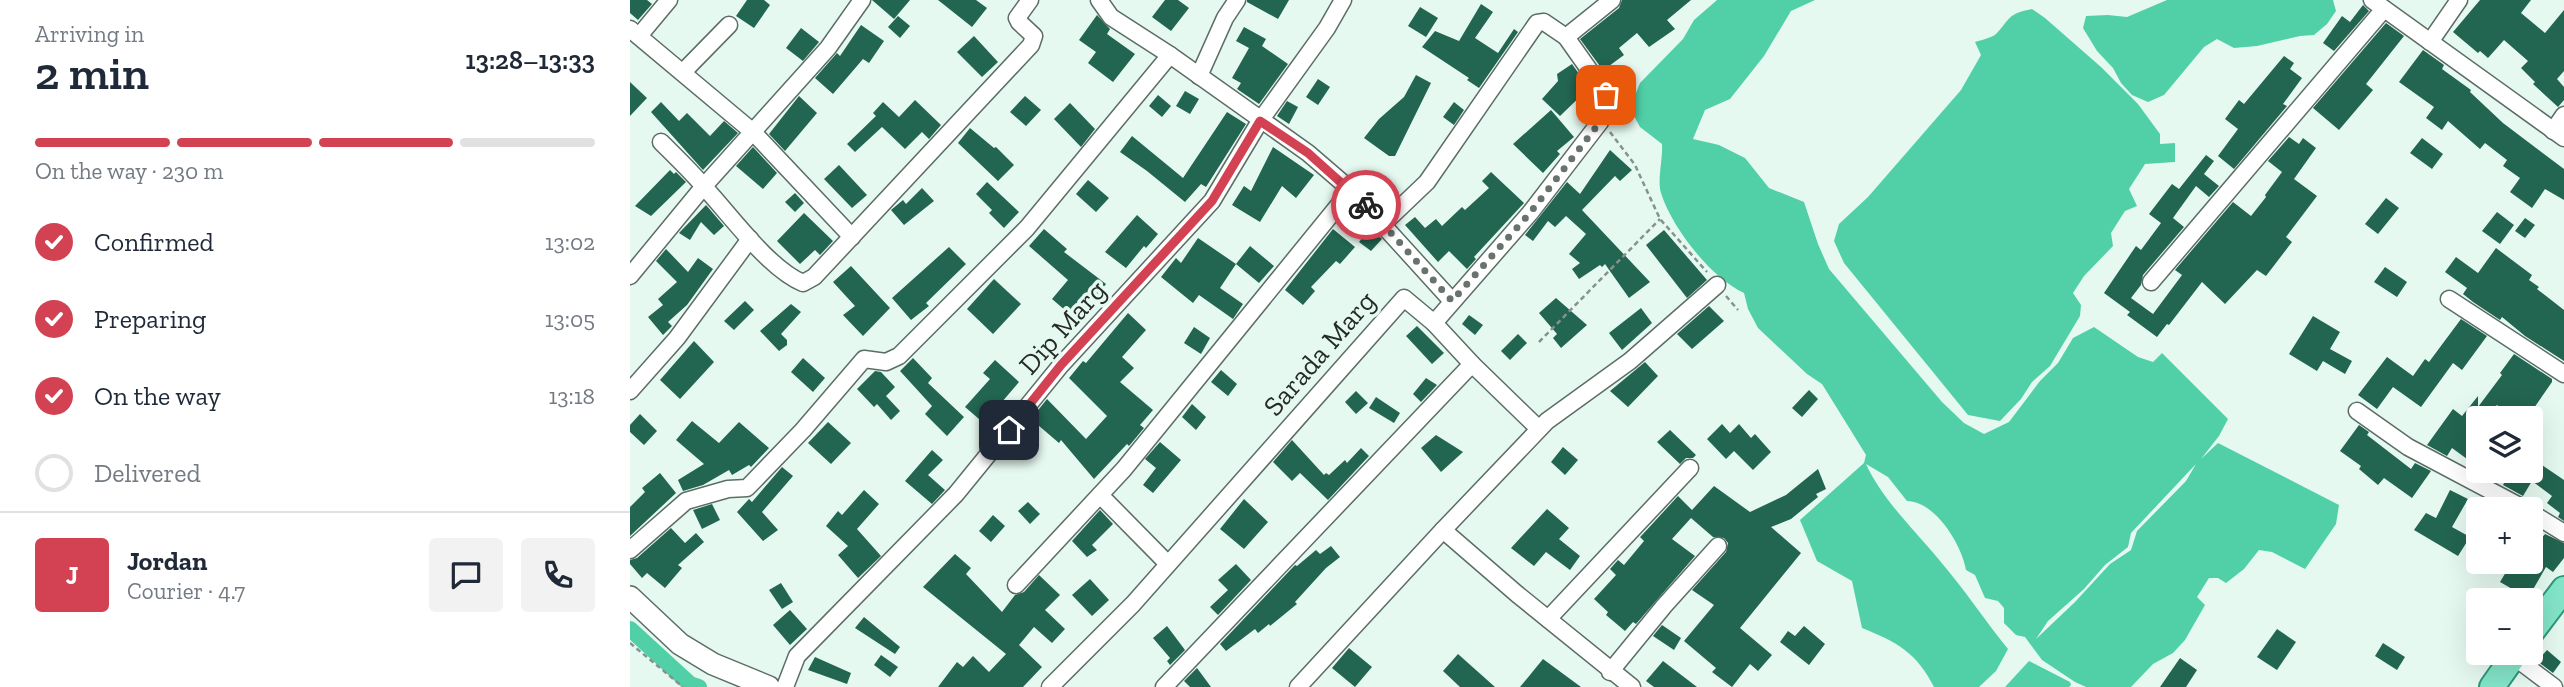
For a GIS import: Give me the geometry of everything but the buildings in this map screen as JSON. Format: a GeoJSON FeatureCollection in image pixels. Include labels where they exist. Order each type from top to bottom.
{"type":"FeatureCollection","features":[{"type":"Feature","properties":{"kind":"main road"},"geometry":{"type":"LineString","coordinates":[[2543,617],[2564,589]]}},
{"type":"Feature","properties":{"kind":"main road"},"geometry":{"type":"LineString","coordinates":[[630,597],[680,644],[713,664],[769,687]]}},
{"type":"Feature","properties":{"kind":"main road"},"geometry":{"type":"LineString","coordinates":[[2492,687],[2508,665]]}},
{"type":"Feature","properties":{"kind":"street"},"geometry":{"type":"LineString","coordinates":[[669,0],[634,32],[753,132],[852,237]]}},
{"type":"Feature","properties":{"kind":"street"},"geometry":{"type":"LineString","coordinates":[[632,268],[828,48],[862,0]]}},
{"type":"Feature","properties":{"kind":"street"},"geometry":{"type":"LineString","coordinates":[[661,142],[750,239],[792,278],[803,283],[814,277],[1031,45],[1034,36],[1017,18],[1030,0]]}},
{"type":"Feature","properties":{"kind":"street"},"geometry":{"type":"LineString","coordinates":[[1099,0],[1111,17],[1170,55],[1308,153],[1351,190],[1452,301]]}},
{"type":"Feature","properties":{"kind":"street"},"geometry":{"type":"LineString","coordinates":[[1199,76],[1225,18],[1237,0]]}},
{"type":"Feature","properties":{"kind":"street","name":"Dip Marg"},"geometry":{"type":"LineString","coordinates":[[785,687],[797,656],[956,494],[1061,365],[1212,201],[1260,121],[1343,0]]}},
{"type":"Feature","properties":{"kind":"street"},"geometry":{"type":"LineString","coordinates":[[1566,37],[1612,0]]}},
{"type":"Feature","properties":{"kind":"street"},"geometry":{"type":"LineString","coordinates":[[2430,42],[2459,0]]}},
{"type":"Feature","properties":{"kind":"street"},"geometry":{"type":"LineString","coordinates":[[2151,282],[2378,4],[2558,134],[2564,115]]}},
{"type":"Feature","properties":{"kind":"street"},"geometry":{"type":"LineString","coordinates":[[1383,224],[1427,182],[1537,23],[1544,22],[1566,37],[1606,95],[1600,122],[1530,213],[1434,323],[1539,429]]}},
{"type":"Feature","properties":{"kind":"street"},"geometry":{"type":"LineString","coordinates":[[683,72],[729,25]]}},
{"type":"Feature","properties":{"kind":"street"},"geometry":{"type":"LineString","coordinates":[[630,550],[686,501],[728,489],[747,488],[803,430],[864,359],[886,362],[899,356],[1027,228],[1170,55]]}},
{"type":"Feature","properties":{"kind":"street"},"geometry":{"type":"LineString","coordinates":[[1016,585],[1124,469],[1351,190]]}},
{"type":"Feature","properties":{"kind":"street"},"geometry":{"type":"LineString","coordinates":[[630,391],[677,338],[750,239]]}},
{"type":"Feature","properties":{"kind":"street"},"geometry":{"type":"LineString","coordinates":[[1298,687],[1547,421],[1630,361],[1717,285]]}},
{"type":"Feature","properties":{"kind":"street","name":"Sarada Marg"},"geometry":{"type":"LineString","coordinates":[[1050,687],[1133,604],[1399,302],[1404,298],[1434,323]]}},
{"type":"Feature","properties":{"kind":"street"},"geometry":{"type":"LineString","coordinates":[[2449,299],[2564,374]]}},
{"type":"Feature","properties":{"kind":"street"},"geometry":{"type":"LineString","coordinates":[[1164,687],[1472,364]]}},
{"type":"Feature","properties":{"kind":"street"},"geometry":{"type":"LineString","coordinates":[[2357,411],[2408,447],[2502,497]]}},
{"type":"Feature","properties":{"kind":"street"},"geometry":{"type":"LineString","coordinates":[[1548,620],[1690,468]]}},
{"type":"Feature","properties":{"kind":"street"},"geometry":{"type":"LineString","coordinates":[[1100,495],[1168,564]]}},
{"type":"Feature","properties":{"kind":"street"},"geometry":{"type":"LineString","coordinates":[[2543,520],[2564,533]]}},
{"type":"Feature","properties":{"kind":"street"},"geometry":{"type":"LineString","coordinates":[[1443,530],[1610,672],[1632,687]]}},
{"type":"Feature","properties":{"kind":"street"},"geometry":{"type":"LineString","coordinates":[[1610,672],[1718,546]]}},
{"type":"Feature","properties":{"kind":"street"},"geometry":{"type":"LineString","coordinates":[[2527,665],[2554,687]]}},
{"type":"Feature","properties":{"kind":"path"},"geometry":{"type":"LineString","coordinates":[[1600,122],[1618,140],[1635,165],[1660,219],[1738,310]]}},
{"type":"Feature","properties":{"kind":"path"},"geometry":{"type":"LineString","coordinates":[[1539,342],[1660,219]]}},
{"type":"Feature","properties":{"kind":"path"},"geometry":{"type":"LineString","coordinates":[[630,643],[683,687]]}},
{"type":"Feature","properties":{"kind":"shaded area"},"geometry":{"type":"Polygon","coordinates":[[[1717,0],[1815,0],[1791,11],[1764,56],[1730,99],[1705,110],[1693,139],[1719,145],[1745,158],[1769,188],[1804,202],[1829,269],[1942,402],[1964,423],[1984,434],[2009,422],[2040,381],[2058,363],[2073,338],[2094,327],[2138,357],[2153,362],[2162,353],[2228,419],[2201,459],[2218,443],[2339,505],[2336,524],[2305,569],[2272,552],[2259,550],[2244,569],[2226,583],[2218,578],[2209,578],[2197,597],[2205,605],[2185,640],[2173,653],[2153,664],[2131,687],[2086,687],[2042,660],[2025,637],[2016,635],[2004,623],[2004,608],[1998,601],[1985,598],[1975,575],[1966,570],[1953,537],[1937,516],[1917,503],[1907,501],[1888,477],[1866,464],[1882,492],[1953,577],[2008,649],[1996,671],[1979,687],[1934,687],[1920,665],[1905,650],[1862,628],[1852,581],[1817,561],[1800,520],[1864,463],[1866,455],[1822,384],[1807,374],[1758,328],[1748,309],[1744,293],[1731,286],[1706,264],[1683,236],[1661,193],[1662,144],[1640,127],[1634,116],[1634,98],[1640,83],[1683,39],[1694,20],[1717,0]],[[2196,464],[2131,533],[2128,547],[2105,565],[2084,589],[2048,621],[2036,639],[2110,564],[2131,550],[2137,531],[2186,481],[2196,464]]]}},
{"type":"Feature","properties":{"kind":"shaded area"},"geometry":{"type":"Polygon","coordinates":[[[2167,0],[2333,0],[2336,11],[2327,24],[2314,35],[2234,48],[2217,39],[2204,47],[2164,95],[2148,102],[2132,95],[2121,83],[2083,28],[2086,16],[2127,17],[2167,0]]]}},
{"type":"Feature","properties":{"kind":"shaded area"},"geometry":{"type":"Polygon","coordinates":[[[2032,9],[2101,67],[2138,104],[2160,134],[2160,144],[2175,143],[2175,162],[2145,164],[2129,189],[2137,206],[2125,211],[2111,233],[2113,246],[2084,276],[2073,293],[2081,305],[2080,316],[2050,366],[2032,382],[2021,399],[2000,421],[1968,415],[1844,263],[1834,241],[1839,224],[1868,197],[1961,90],[1981,55],[1975,42],[1996,34],[2014,15],[2032,9]]]}},
{"type":"Feature","properties":{"kind":"shaded area"},"geometry":{"type":"Polygon","coordinates":[[[2029,661],[2070,682],[2071,685],[2005,687],[2029,661]]]}},
{"type":"Feature","properties":{"kind":"waterway"},"geometry":{"type":"LineString","coordinates":[[630,629],[690,684],[699,687]]}},
{"type":"Feature","properties":{"kind":"way so far"},"geometry":{"type":"LineString","coordinates":[[1366,205],[1452,301],[1530,213],[1600,122],[1606,95]]}},
{"type":"Feature","properties":{"kind":"route"},"geometry":{"type":"LineString","coordinates":[[1009,430],[1061,365],[1212,201],[1260,121],[1308,153],[1366,205]]}}]}
